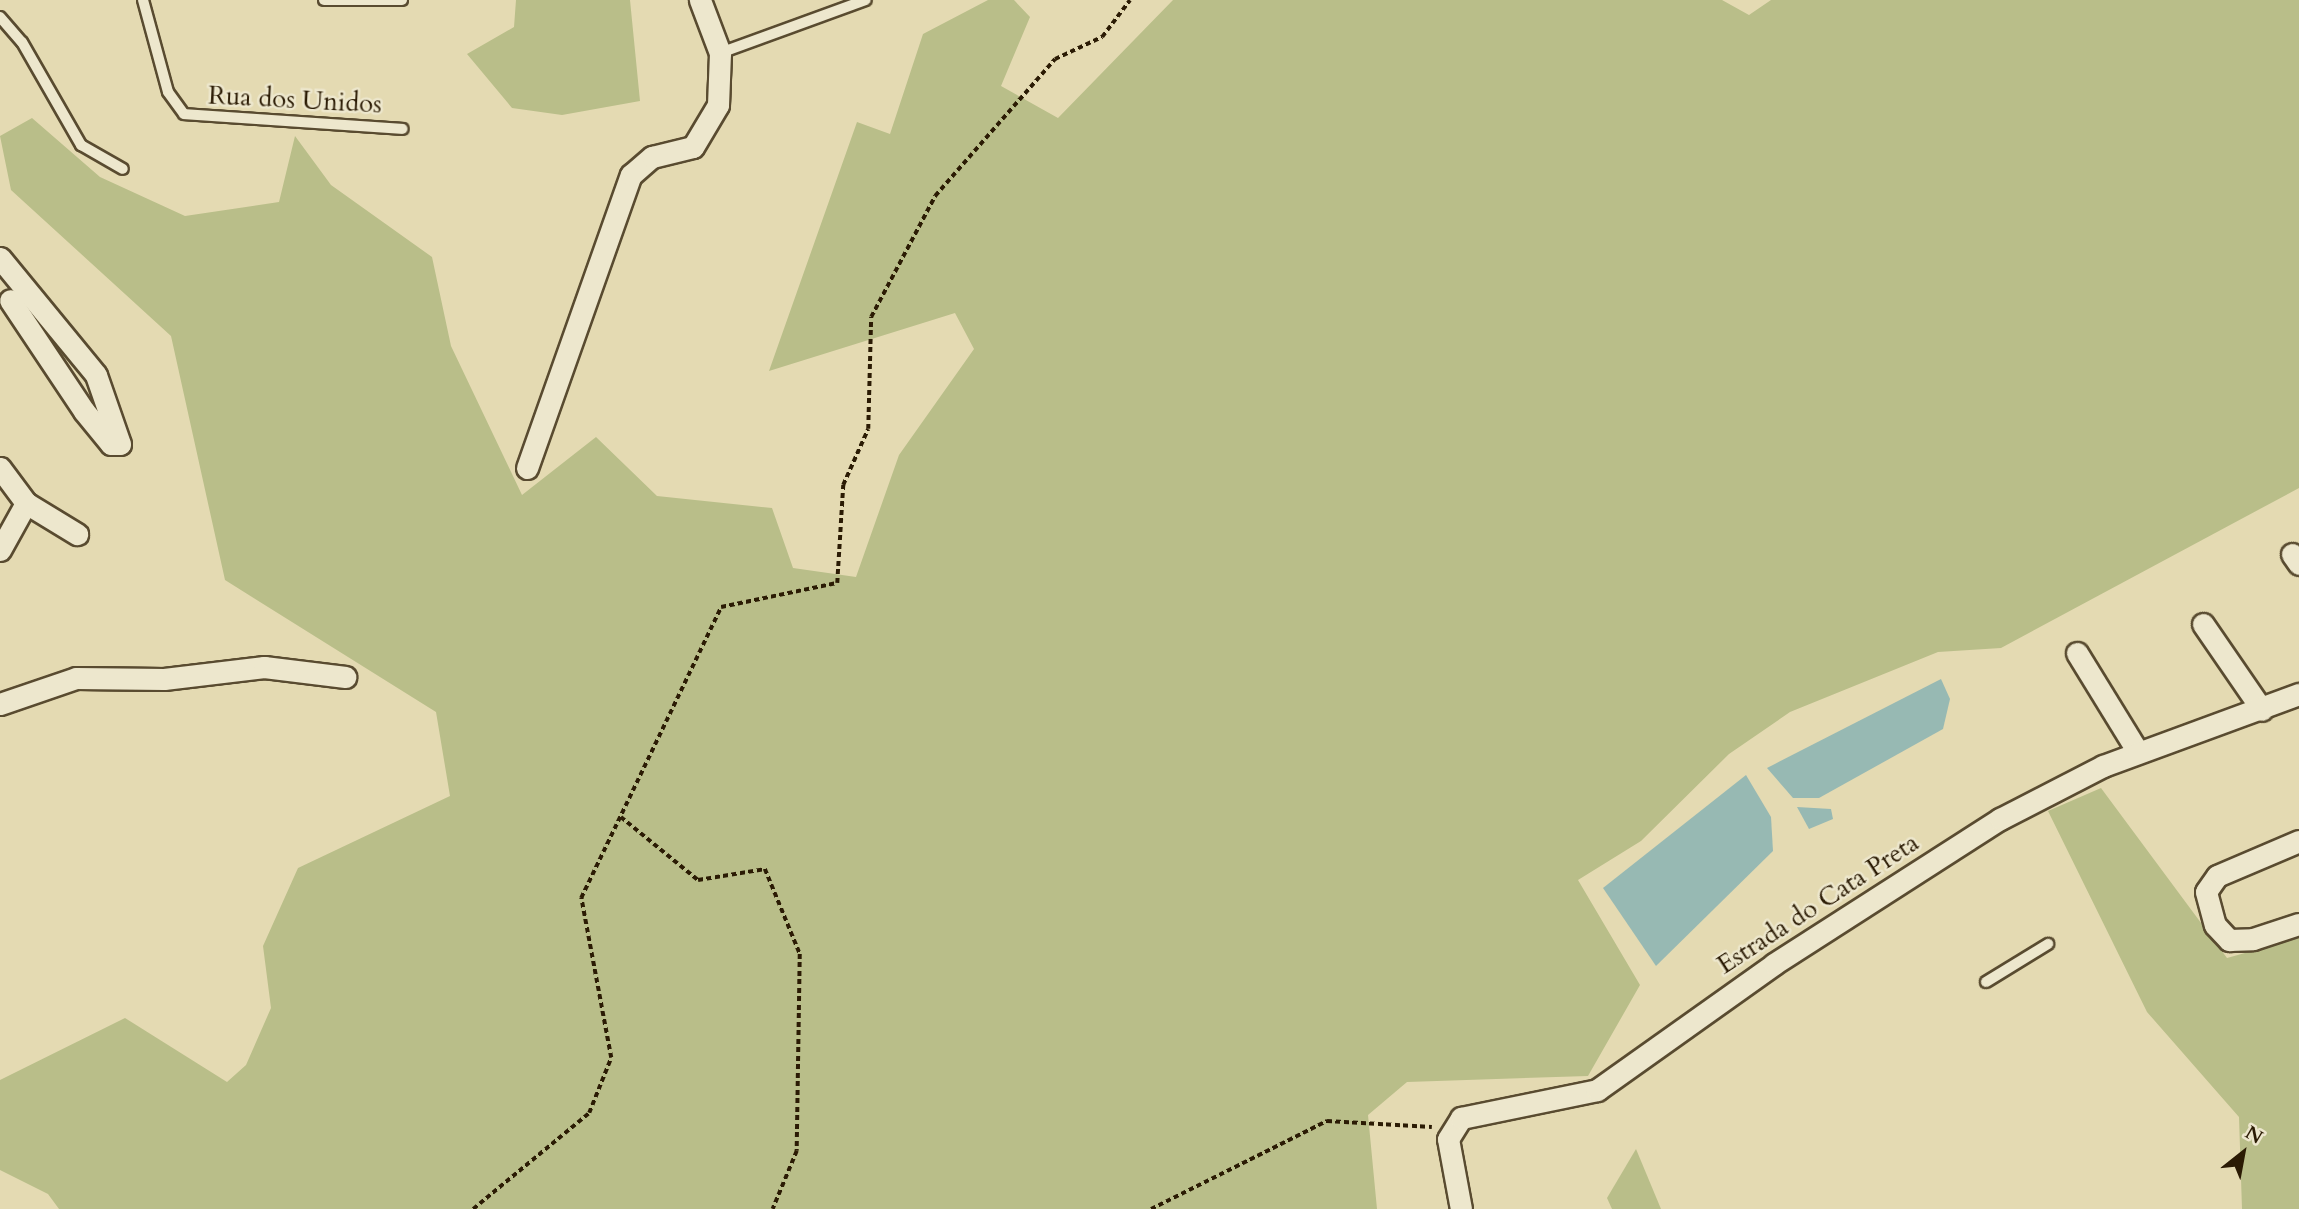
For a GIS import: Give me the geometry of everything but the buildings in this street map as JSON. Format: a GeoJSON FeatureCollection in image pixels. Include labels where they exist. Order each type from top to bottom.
{"type":"FeatureCollection","features":[{"type":"Feature","properties":{"kind":"street"},"geometry":{"type":"LineString","coordinates":[[527,468],[631,175],[652,157],[693,147],[718,104],[720,53],[700,0]]}},
{"type":"Feature","properties":{"kind":"street"},"geometry":{"type":"LineString","coordinates":[[0,258],[32,295],[96,375],[120,444],[111,444],[84,411],[5,301],[32,295]]}},
{"type":"Feature","properties":{"kind":"street"},"geometry":{"type":"LineString","coordinates":[[0,468],[26,503],[77,534]]}},
{"type":"Feature","properties":{"kind":"street"},"geometry":{"type":"LineString","coordinates":[[0,550],[26,503]]}},
{"type":"Feature","properties":{"kind":"street"},"geometry":{"type":"LineString","coordinates":[[2203,624],[2262,710]]}},
{"type":"Feature","properties":{"kind":"street"},"geometry":{"type":"LineString","coordinates":[[2077,653],[2138,752]]}},
{"type":"Feature","properties":{"kind":"street"},"geometry":{"type":"LineString","coordinates":[[0,704],[76,678],[164,679],[274,667],[345,677]]}},
{"type":"Feature","properties":{"kind":"street","name":"Estrada do Cata Preta"},"geometry":{"type":"LineString","coordinates":[[1451,1128],[1476,1113],[1597,1090],[1774,964],[2000,819],[2070,780],[2138,752],[2262,710],[2299,694]]}},
{"type":"Feature","properties":{"kind":"street"},"geometry":{"type":"LineString","coordinates":[[2299,841],[2217,876],[2206,900],[2215,925],[2230,940],[2253,939],[2299,924]]}},
{"type":"Feature","properties":{"kind":"street"},"geometry":{"type":"LineString","coordinates":[[1451,1128],[1461,1209]]}},
{"type":"Feature","properties":{"kind":"lane","name":"Rua dos Unidos"},"geometry":{"type":"LineString","coordinates":[[143,0],[167,92],[184,114],[402,129]]}},
{"type":"Feature","properties":{"kind":"lane"},"geometry":{"type":"LineString","coordinates":[[324,0],[402,0]]}},
{"type":"Feature","properties":{"kind":"lane"},"geometry":{"type":"LineString","coordinates":[[720,53],[866,0]]}},
{"type":"Feature","properties":{"kind":"lane"},"geometry":{"type":"LineString","coordinates":[[0,18],[22,42],[81,145],[123,169]]}},
{"type":"Feature","properties":{"kind":"lane"},"geometry":{"type":"LineString","coordinates":[[1986,982],[2048,944]]}},
{"type":"Feature","properties":{"kind":"path"},"geometry":{"type":"LineString","coordinates":[[473,1209],[589,1112],[611,1058],[581,898],[721,607],[837,583],[843,485],[868,429],[871,317],[935,196],[1055,58],[1102,37],[1130,0]]}},
{"type":"Feature","properties":{"kind":"path"},"geometry":{"type":"LineString","coordinates":[[620,816],[698,880],[765,869],[800,954],[797,1151],[773,1209]]}},
{"type":"Feature","properties":{"kind":"path"},"geometry":{"type":"LineString","coordinates":[[1151,1209],[1327,1122],[1451,1128]]}},
{"type":"Feature","properties":{"kind":"green space"},"geometry":{"type":"Polygon","coordinates":[[[516,0],[630,0],[640,101],[562,115],[512,108],[467,54],[514,27],[516,0]]]}},
{"type":"Feature","properties":{"kind":"green space"},"geometry":{"type":"Polygon","coordinates":[[[988,0],[1014,0],[1030,17],[1001,86],[1058,118],[1173,0],[1722,0],[1749,15],[1771,0],[2299,0],[2299,488],[2001,648],[1938,652],[1790,712],[1729,754],[1641,841],[1578,880],[1640,985],[1588,1076],[1407,1082],[1368,1115],[1377,1209],[59,1209],[48,1194],[0,1170],[0,1080],[125,1018],[227,1082],[246,1065],[271,1008],[263,946],[298,868],[450,796],[436,712],[225,580],[171,336],[11,190],[0,136],[32,118],[100,177],[185,216],[279,202],[295,136],[331,185],[432,257],[451,346],[522,495],[596,437],[657,496],[772,508],[793,568],[856,577],[899,455],[974,349],[955,313],[769,371],[857,122],[890,134],[923,34],[988,0]]]}},
{"type":"Feature","properties":{"kind":"green space"},"geometry":{"type":"Polygon","coordinates":[[[2101,788],[2227,958],[2299,938],[2299,1209],[2242,1209],[2239,1117],[2147,1012],[2048,811],[2101,788]]]}},
{"type":"Feature","properties":{"kind":"green space"},"geometry":{"type":"Polygon","coordinates":[[[1636,1149],[1661,1209],[1612,1209],[1607,1198],[1636,1149]]]}},
{"type":"Feature","properties":{"kind":"water"},"geometry":{"type":"Polygon","coordinates":[[[1941,679],[1950,699],[1943,729],[1819,798],[1793,798],[1767,768],[1941,679]]]}},
{"type":"Feature","properties":{"kind":"water"},"geometry":{"type":"Polygon","coordinates":[[[1746,775],[1771,817],[1773,851],[1656,966],[1603,888],[1746,775]]]}},
{"type":"Feature","properties":{"kind":"water"},"geometry":{"type":"Polygon","coordinates":[[[1797,807],[1831,809],[1833,819],[1809,829],[1797,807]]]}}]}
